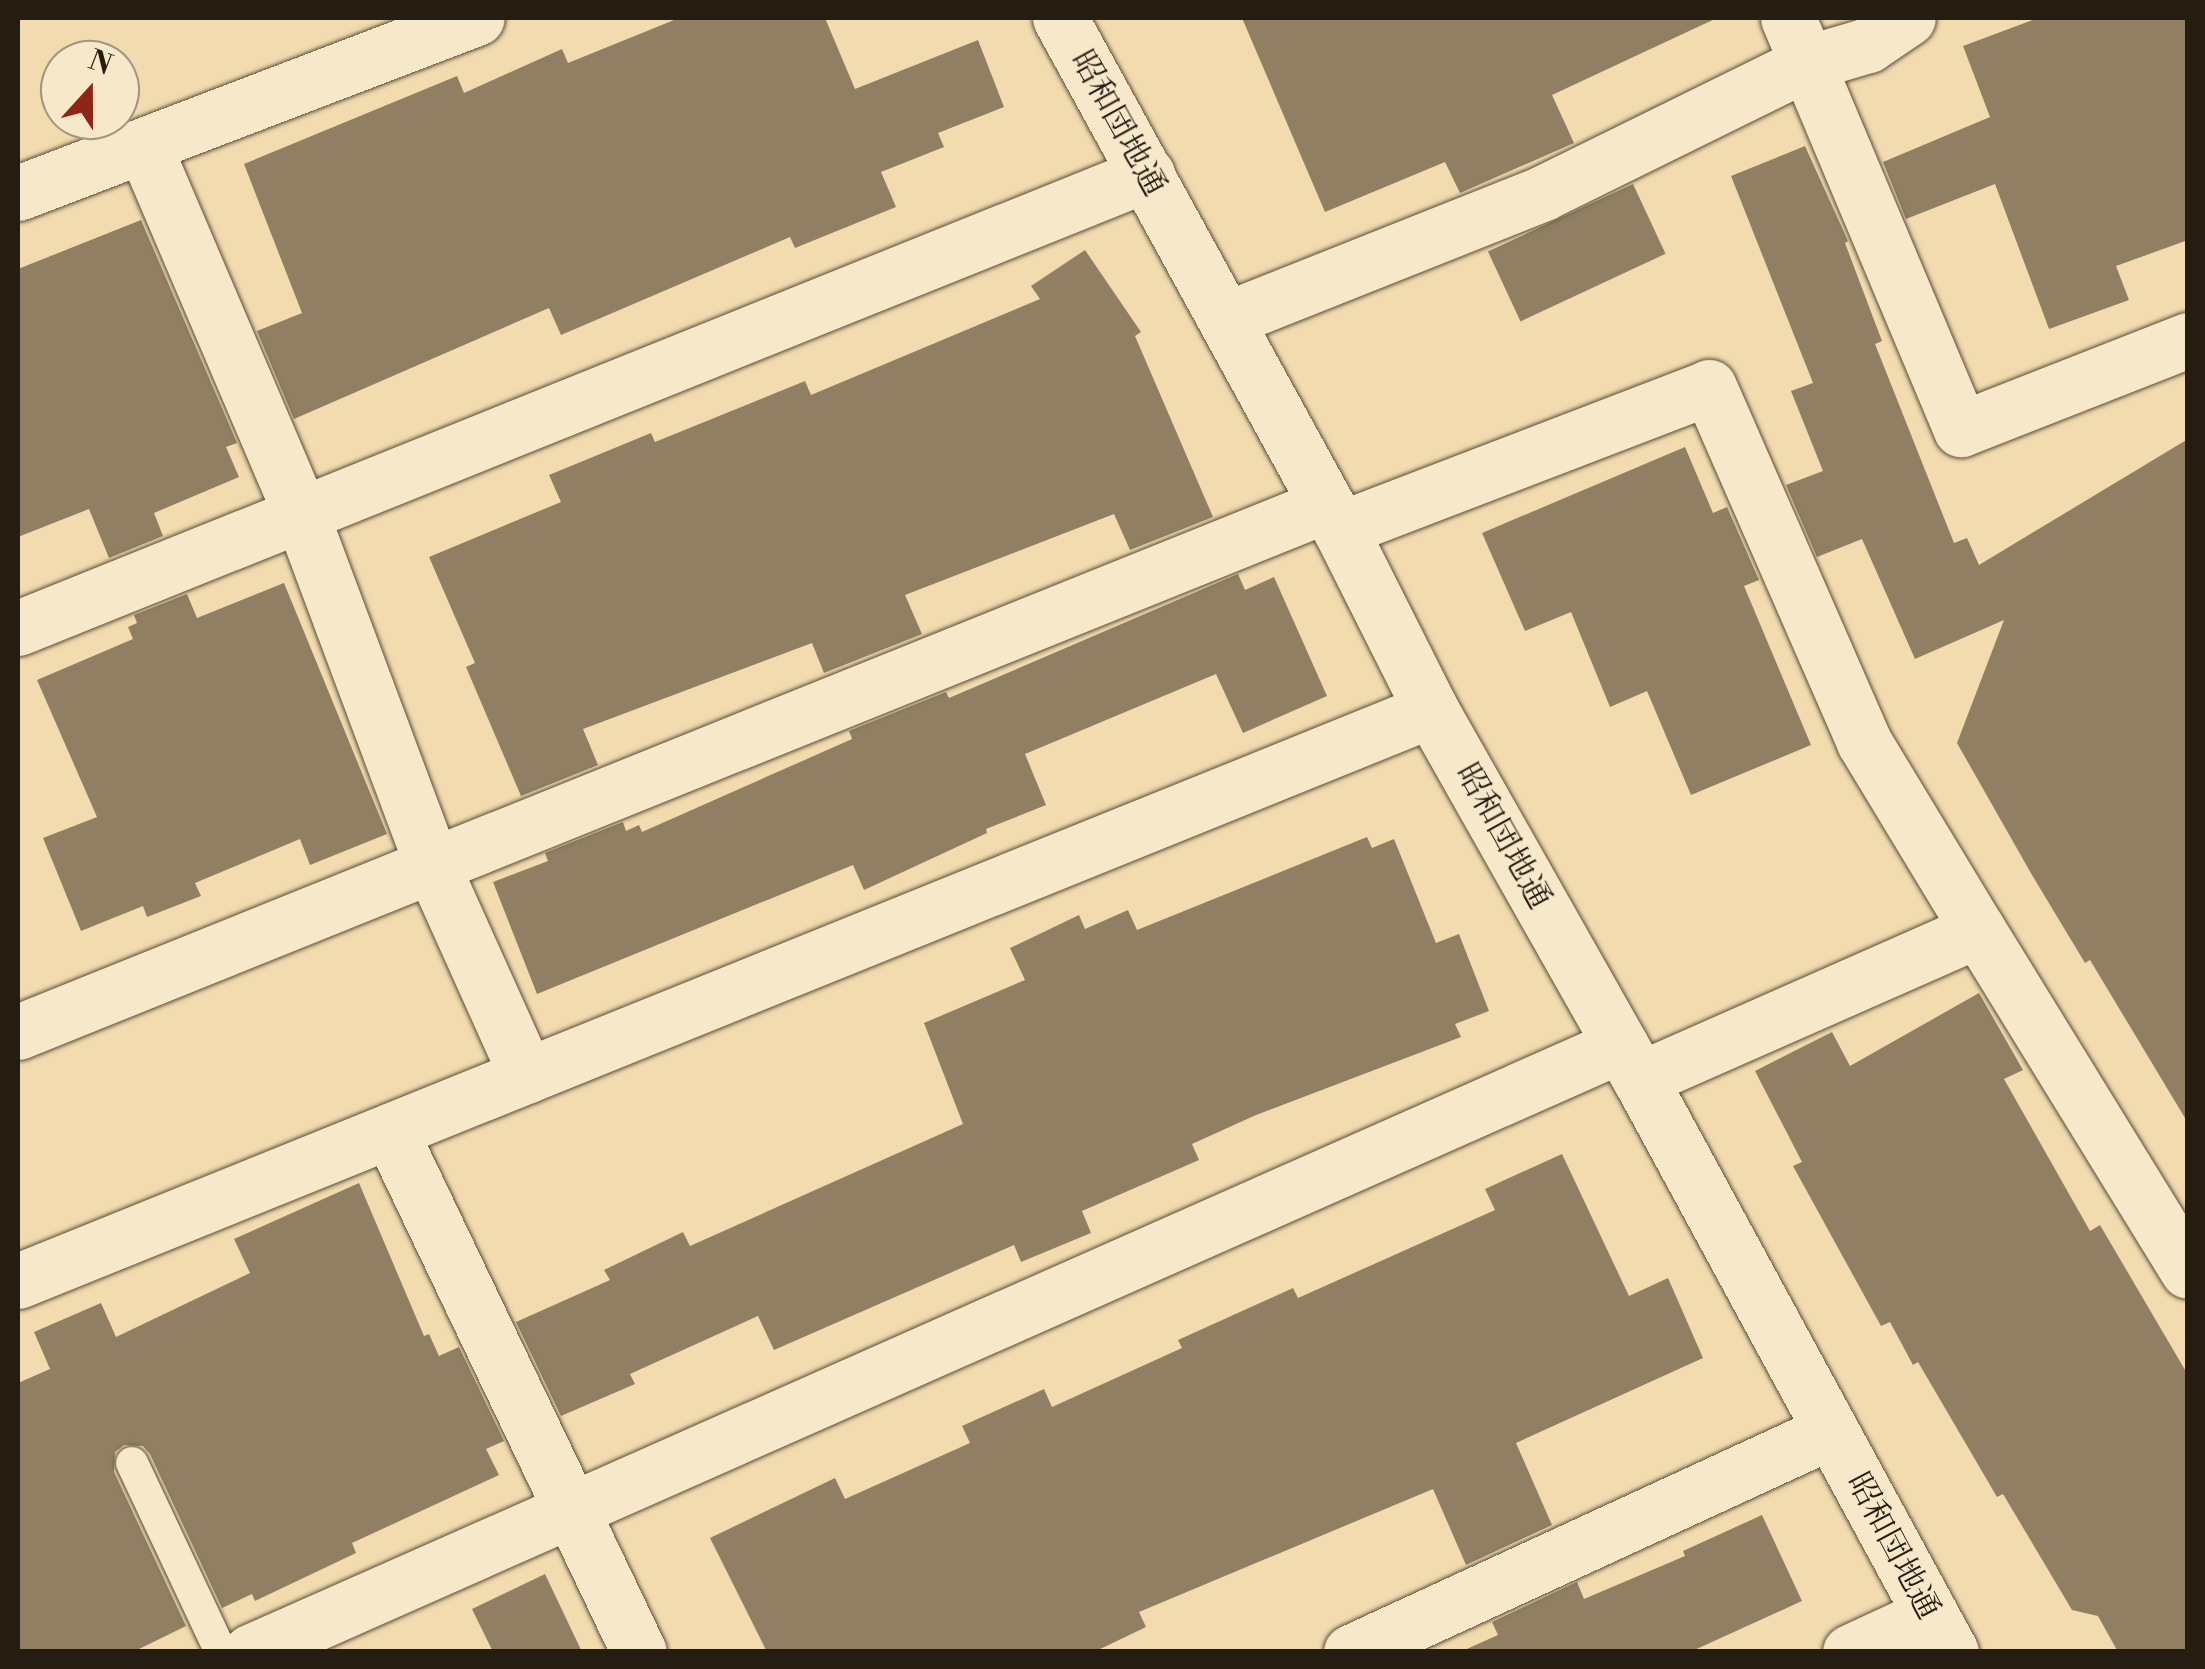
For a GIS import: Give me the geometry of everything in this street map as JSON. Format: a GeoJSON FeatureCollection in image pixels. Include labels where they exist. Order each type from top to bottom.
{"type":"FeatureCollection","features":[{"type":"Feature","properties":{"kind":"street"},"geometry":{"type":"LineString","coordinates":[[18,192],[477,18]]}},
{"type":"Feature","properties":{"kind":"street","name":"昭和団地通"},"geometry":{"type":"LineString","coordinates":[[1060,18],[1227,319],[1432,710],[1630,1062],[1940,1633]]}},
{"type":"Feature","properties":{"kind":"street"},"geometry":{"type":"LineString","coordinates":[[1227,319],[1543,193],[1798,40],[1868,45],[1908,18]]}},
{"type":"Feature","properties":{"kind":"street"},"geometry":{"type":"LineString","coordinates":[[1798,40],[1961,429],[2188,340]]}},
{"type":"Feature","properties":{"kind":"street"},"geometry":{"type":"LineString","coordinates":[[144,146],[301,514],[432,865],[527,1076]]}},
{"type":"Feature","properties":{"kind":"street"},"geometry":{"type":"LineString","coordinates":[[18,628],[1147,174]]}},
{"type":"Feature","properties":{"kind":"street"},"geometry":{"type":"LineString","coordinates":[[18,1032],[432,865],[1333,517],[1709,388],[1864,742],[2188,1271]]}},
{"type":"Feature","properties":{"kind":"street"},"geometry":{"type":"LineString","coordinates":[[18,1281],[1432,710]]}},
{"type":"Feature","properties":{"kind":"street"},"geometry":{"type":"LineString","coordinates":[[250,1652],[572,1507],[1630,1062],[1978,930]]}},
{"type":"Feature","properties":{"kind":"street"},"geometry":{"type":"LineString","coordinates":[[390,1130],[638,1652]]}},
{"type":"Feature","properties":{"kind":"street"},"geometry":{"type":"LineString","coordinates":[[1351,1652],[1830,1431]]}},
{"type":"Feature","properties":{"kind":"street"},"geometry":{"type":"LineString","coordinates":[[1850,1652],[1940,1633]]}},
{"type":"Feature","properties":{"kind":"lane"},"geometry":{"type":"LineString","coordinates":[[132,1463],[221,1652]]}},
{"type":"Feature","properties":{"kind":"building"},"geometry":{"type":"Polygon","coordinates":[[[679,18],[825,18],[855,89],[978,40],[1004,107],[938,133],[944,147],[881,172],[896,207],[795,248],[790,237],[561,335],[549,308],[294,419],[257,331],[302,313],[244,164],[457,76],[464,93],[562,49],[568,63],[679,18]]]}},
{"type":"Feature","properties":{"kind":"building"},"geometry":{"type":"Polygon","coordinates":[[[1242,18],[1717,18],[1552,95],[1574,143],[1460,193],[1445,162],[1325,212],[1242,18]]]}},
{"type":"Feature","properties":{"kind":"building"},"geometry":{"type":"Polygon","coordinates":[[[2038,18],[2188,18],[2188,240],[2116,266],[2129,300],[2049,329],[1995,184],[1906,219],[1883,162],[1990,117],[1963,46],[2038,18]]]}},
{"type":"Feature","properties":{"kind":"building"},"geometry":{"type":"Polygon","coordinates":[[[1805,146],[1848,241],[1845,243],[1882,341],[1875,344],[1954,543],[1967,538],[1979,565],[2188,439],[2188,1123],[2090,960],[2085,963],[1957,743],[2004,620],[1915,659],[1862,539],[1817,557],[1786,485],[1823,471],[1791,391],[1813,383],[1731,176],[1805,146]]]}},
{"type":"Feature","properties":{"kind":"building"},"geometry":{"type":"Polygon","coordinates":[[[1633,184],[1666,254],[1521,321],[1488,252],[1633,184]]]}},
{"type":"Feature","properties":{"kind":"building"},"geometry":{"type":"Polygon","coordinates":[[[141,220],[237,443],[226,447],[239,477],[154,513],[163,536],[109,558],[89,509],[18,537],[18,269],[141,220]]]}},
{"type":"Feature","properties":{"kind":"building"},"geometry":{"type":"Polygon","coordinates":[[[1085,250],[1141,332],[1135,336],[1213,517],[1130,550],[1114,514],[905,595],[922,634],[824,673],[812,643],[583,729],[598,765],[521,796],[466,667],[475,663],[429,557],[561,502],[549,475],[651,433],[655,442],[805,381],[811,395],[1040,299],[1031,286],[1085,250]]]}},
{"type":"Feature","properties":{"kind":"building"},"geometry":{"type":"Polygon","coordinates":[[[1685,447],[1713,513],[1727,507],[1759,580],[1744,586],[1811,745],[1691,795],[1647,691],[1610,707],[1571,612],[1525,631],[1482,533],[1685,447]]]}},
{"type":"Feature","properties":{"kind":"building"},"geometry":{"type":"Polygon","coordinates":[[[1238,574],[1245,590],[1274,577],[1327,696],[1243,733],[1216,674],[1025,754],[1046,805],[986,829],[987,833],[864,890],[853,865],[537,994],[493,882],[548,861],[545,853],[623,822],[626,831],[639,825],[642,832],[852,739],[849,731],[946,692],[949,698],[1238,574]]]}},
{"type":"Feature","properties":{"kind":"building"},"geometry":{"type":"Polygon","coordinates":[[[284,583],[387,834],[310,865],[300,839],[195,883],[201,896],[147,917],[143,906],[81,931],[43,838],[97,817],[37,680],[133,639],[128,627],[137,623],[134,615],[187,594],[197,618],[284,583]]]}},
{"type":"Feature","properties":{"kind":"building"},"geometry":{"type":"Polygon","coordinates":[[[1367,837],[1372,848],[1394,839],[1436,943],[1459,934],[1489,1011],[1455,1024],[1461,1037],[1256,1115],[1192,1144],[1199,1160],[1082,1211],[1091,1233],[1021,1262],[1014,1245],[774,1350],[758,1316],[630,1374],[635,1384],[561,1416],[516,1322],[610,1280],[604,1270],[683,1232],[690,1246],[963,1124],[924,1023],[1025,980],[1010,948],[1079,915],[1085,929],[1128,910],[1137,930],[1367,837]]]}},
{"type":"Feature","properties":{"kind":"building"},"geometry":{"type":"Polygon","coordinates":[[[1979,993],[2023,1070],[2004,1079],[2090,1231],[2100,1225],[2188,1375],[2188,1652],[2118,1652],[2098,1616],[2072,1610],[2003,1494],[1997,1497],[1918,1362],[1913,1365],[1890,1322],[1881,1326],[1793,1166],[1802,1162],[1755,1071],[1832,1032],[1850,1066],[1979,993]]]}},
{"type":"Feature","properties":{"kind":"building"},"geometry":{"type":"Polygon","coordinates":[[[1562,1154],[1629,1296],[1668,1278],[1703,1358],[1516,1443],[1552,1525],[1466,1565],[1433,1489],[1139,1612],[1146,1627],[1094,1652],[767,1652],[710,1538],[835,1478],[845,1499],[970,1443],[962,1426],[1044,1389],[1052,1407],[1182,1348],[1178,1340],[1293,1288],[1298,1298],[1495,1210],[1485,1189],[1562,1154]]]}},
{"type":"Feature","properties":{"kind":"building"},"geometry":{"type":"Polygon","coordinates":[[[359,1183],[424,1336],[429,1334],[439,1356],[459,1347],[504,1441],[486,1449],[499,1475],[352,1543],[356,1553],[255,1601],[252,1594],[222,1608],[150,1454],[143,1446],[124,1445],[115,1452],[114,1472],[186,1626],[133,1652],[18,1652],[18,1383],[50,1369],[34,1332],[101,1303],[116,1337],[250,1273],[234,1239],[359,1183]]]}},
{"type":"Feature","properties":{"kind":"building"},"geometry":{"type":"Polygon","coordinates":[[[1762,1515],[1802,1601],[1690,1652],[1460,1652],[1498,1635],[1492,1622],[1577,1582],[1584,1599],[1685,1556],[1683,1551],[1762,1515]]]}},
{"type":"Feature","properties":{"kind":"building"},"geometry":{"type":"Polygon","coordinates":[[[545,1574],[582,1652],[493,1652],[472,1609],[545,1574]]]}}]}
